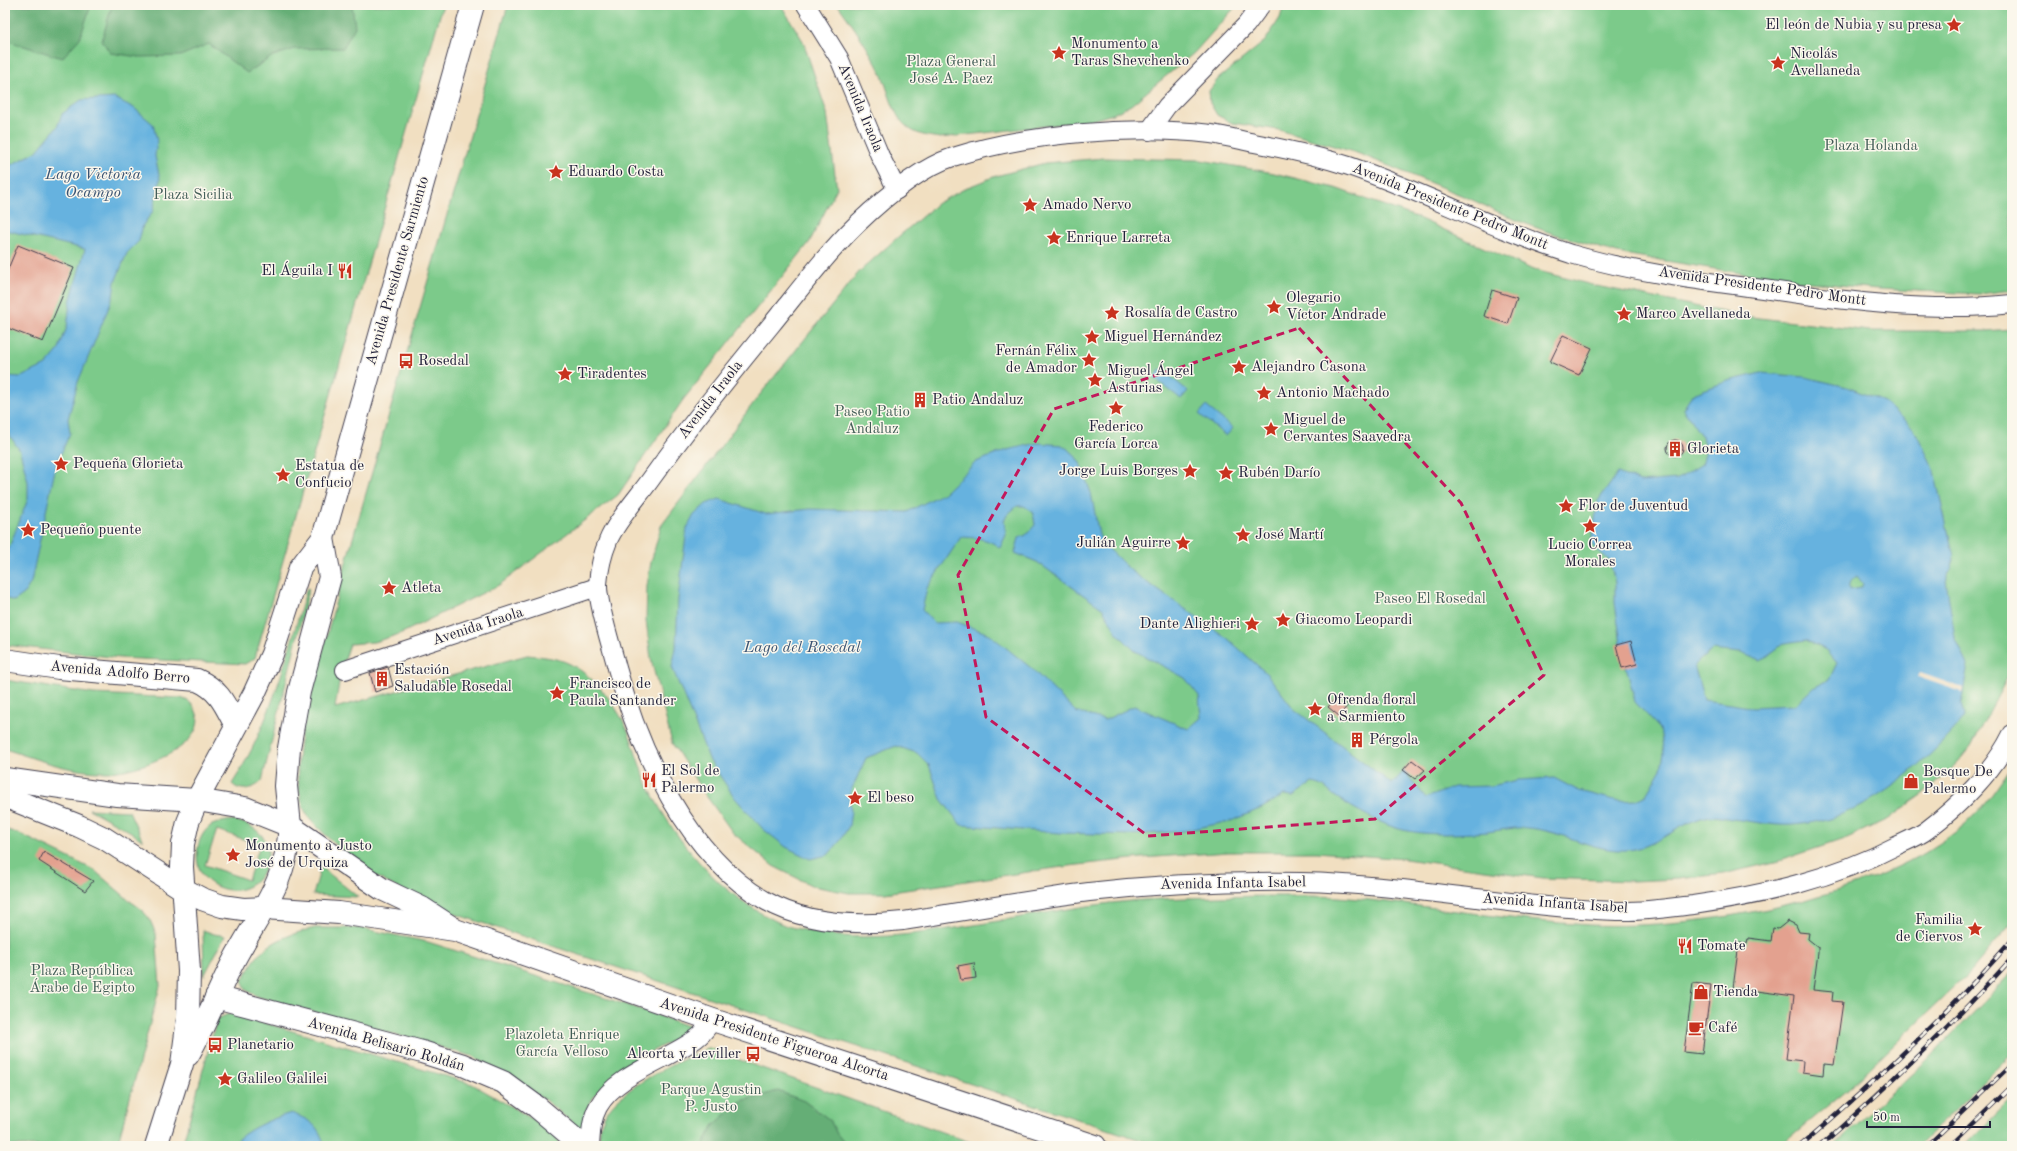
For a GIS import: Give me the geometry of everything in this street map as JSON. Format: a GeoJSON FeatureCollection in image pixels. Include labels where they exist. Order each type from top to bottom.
{"type":"FeatureCollection","features":[{"type":"Feature","properties":{"kind":"main road","name":"Avenida Presidente Sarmiento"},"geometry":{"type":"LineString","coordinates":[[156,1146],[182,1064],[190,996],[182,867],[183,844],[188,822],[197,800],[254,694],[272,654],[300,568],[323,538],[473,5]]}},
{"type":"Feature","properties":{"kind":"main road","name":"Avenida Presidente Sarmiento"},"geometry":{"type":"LineString","coordinates":[[182,1064],[196,1041],[239,951],[276,890],[284,869],[289,847],[290,826],[286,786],[289,748],[299,692],[330,577],[323,538]]}},
{"type":"Feature","properties":{"kind":"main road","name":"Avenida Adolfo Berro"},"geometry":{"type":"LineString","coordinates":[[5,660],[59,668],[197,680],[210,686],[217,692],[236,726]]}},
{"type":"Feature","properties":{"kind":"main road","name":"Avenida Presidente Figueroa Alcorta"},"geometry":{"type":"LineString","coordinates":[[5,779],[117,795],[197,800],[245,808],[290,826],[382,888],[422,908],[455,930]]}},
{"type":"Feature","properties":{"kind":"main road","name":"Avenida Presidente Figueroa Alcorta"},"geometry":{"type":"LineString","coordinates":[[5,794],[14,800],[79,826],[104,838],[183,890],[222,906],[243,909],[264,908],[339,913],[455,930],[713,1020],[1095,1146]]}},
{"type":"Feature","properties":{"kind":"main road","name":"Avenida Belisario Roldán"},"geometry":{"type":"LineString","coordinates":[[216,997],[463,1065],[502,1082],[537,1107],[583,1146]]}},
{"type":"Feature","properties":{"kind":"street","name":"Avenida Iraola"},"geometry":{"type":"LineString","coordinates":[[345,670],[597,587],[608,538],[667,456],[734,371],[828,257],[855,226],[898,190],[880,156],[839,58],[806,5]]}},
{"type":"Feature","properties":{"kind":"street"},"geometry":{"type":"LineString","coordinates":[[1149,131],[1176,96],[1246,25],[1261,5]]}},
{"type":"Feature","properties":{"kind":"street","name":"Avenida Presidente Pedro Montt"},"geometry":{"type":"LineString","coordinates":[[898,190],[919,174],[948,158],[1012,143],[1076,134],[1149,131],[1213,134],[1294,151],[1340,164],[1441,203],[1523,238],[1578,256],[1644,270],[1725,284],[1806,295],[1919,307],[2012,304]]}},
{"type":"Feature","properties":{"kind":"street","name":"Avenida Infanta Isabel"},"geometry":{"type":"LineString","coordinates":[[597,587],[626,697],[663,786],[685,824],[717,861],[743,885],[768,902],[789,911],[823,920],[852,924],[878,924],[903,921],[1090,892],[1202,883],[1303,882],[1403,889],[1511,903],[1620,911],[1666,908],[1729,900],[1791,887],[1858,864],[1873,858],[1925,831],[1971,791],[2006,746],[2012,734]]}},
{"type":"Feature","properties":{"kind":"street"},"geometry":{"type":"LineString","coordinates":[[590,1146],[592,1121],[598,1107],[609,1092],[648,1065],[698,1038],[713,1020]]}},
{"type":"Feature","properties":{"kind":"highlighted area"},"geometry":{"type":"Polygon","coordinates":[[[1299,328],[1461,503],[1544,675],[1375,819],[1148,836],[986,717],[958,575],[1054,409],[1299,328]]]}},
{"type":"Feature","properties":{"kind":"green space","name":"Plaza Sicilia"},"geometry":{"type":"Polygon","coordinates":[[[5,5],[443,5],[255,658],[245,664],[120,658],[5,645],[5,5]]]}},
{"type":"Feature","properties":{"kind":"green space"},"geometry":{"type":"Polygon","coordinates":[[[5,5],[91,5],[80,38],[62,58],[5,40],[5,5]]]}},
{"type":"Feature","properties":{"kind":"green space"},"geometry":{"type":"Polygon","coordinates":[[[112,5],[352,5],[355,27],[343,48],[295,49],[273,56],[247,73],[209,44],[180,56],[139,57],[110,53],[102,40],[112,5]]]}},
{"type":"Feature","properties":{"kind":"green space"},"geometry":{"type":"Polygon","coordinates":[[[508,5],[781,5],[803,41],[827,113],[837,188],[809,243],[683,400],[618,495],[499,585],[400,634],[374,642],[350,644],[341,671],[335,708],[527,655],[556,659],[571,665],[592,679],[617,710],[628,731],[648,786],[659,807],[672,828],[702,866],[738,898],[759,912],[786,926],[824,934],[863,937],[903,935],[962,927],[1062,910],[1137,900],[1226,897],[1339,897],[1527,920],[1590,925],[1634,925],[1683,922],[1735,915],[1787,904],[1838,890],[1886,872],[1929,850],[1965,824],[1978,811],[2012,765],[2012,923],[1971,971],[1849,1088],[1779,1146],[1159,1146],[446,911],[402,891],[377,877],[349,856],[326,835],[308,816],[304,809],[298,780],[300,740],[348,555],[508,5]]]}},
{"type":"Feature","properties":{"kind":"green space","name":"Plaza General José A. Paez"},"geometry":{"type":"Polygon","coordinates":[[[838,5],[1237,5],[1194,53],[1131,105],[1113,114],[1089,121],[940,138],[918,133],[910,129],[901,121],[894,109],[881,73],[861,38],[838,5]]]}},
{"type":"Feature","properties":{"kind":"green space","name":"Plaza Holanda"},"geometry":{"type":"Polygon","coordinates":[[[1284,5],[2012,5],[2012,290],[1979,294],[1878,289],[1770,278],[1617,253],[1548,232],[1516,220],[1468,198],[1357,153],[1279,130],[1232,123],[1217,115],[1210,103],[1209,91],[1218,79],[1265,41],[1280,18],[1284,5]]]}},
{"type":"Feature","properties":{"kind":"green space"},"geometry":{"type":"Polygon","coordinates":[[[1104,158],[1201,160],[1274,173],[1335,188],[1416,217],[1531,269],[1592,285],[1743,316],[1869,331],[1985,331],[2012,329],[2012,669],[1971,746],[1957,763],[1925,793],[1888,819],[1847,838],[1779,861],[1723,874],[1678,879],[1632,881],[1543,878],[1405,859],[1317,852],[1229,852],[1141,858],[1069,866],[885,893],[849,893],[813,886],[773,866],[733,833],[702,790],[672,743],[651,659],[646,620],[647,586],[651,562],[661,526],[758,397],[859,272],[938,203],[968,187],[996,176],[1045,163],[1104,158]]]}},
{"type":"Feature","properties":{"kind":"green space"},"geometry":{"type":"Polygon","coordinates":[[[307,588],[309,589],[262,781],[259,784],[247,789],[236,787],[232,784],[246,761],[268,713],[277,689],[307,588]]]}},
{"type":"Feature","properties":{"kind":"green space"},"geometry":{"type":"Polygon","coordinates":[[[5,680],[94,694],[181,698],[187,700],[194,708],[197,714],[197,725],[192,736],[183,745],[159,759],[134,768],[109,772],[94,772],[64,767],[5,749],[5,680]]]}},
{"type":"Feature","properties":{"kind":"green space"},"geometry":{"type":"Polygon","coordinates":[[[89,809],[129,811],[143,841],[131,832],[89,809]]]}},
{"type":"Feature","properties":{"kind":"green space"},"geometry":{"type":"Polygon","coordinates":[[[233,820],[242,822],[257,831],[266,843],[268,851],[264,869],[259,877],[253,883],[238,890],[222,888],[214,885],[206,879],[197,859],[199,843],[206,830],[212,825],[233,820]],[[217,830],[205,865],[248,880],[260,845],[217,830]]]}},
{"type":"Feature","properties":{"kind":"green space","name":"Plaza República Árabe de Egipto"},"geometry":{"type":"Polygon","coordinates":[[[5,829],[20,834],[94,870],[140,908],[149,918],[156,934],[160,986],[117,1146],[5,1146],[5,829]]]}},
{"type":"Feature","properties":{"kind":"green space"},"geometry":{"type":"Polygon","coordinates":[[[321,867],[358,897],[313,895],[321,867]]]}},
{"type":"Feature","properties":{"kind":"green space","name":"Plazoleta Enrique García Velloso"},"geometry":{"type":"Polygon","coordinates":[[[315,928],[360,928],[428,942],[643,1010],[696,1029],[635,1061],[607,1082],[596,1094],[588,1107],[582,1131],[544,1099],[472,1056],[259,997],[246,990],[242,981],[257,957],[263,951],[283,938],[315,928]]]}},
{"type":"Feature","properties":{"kind":"green space"},"geometry":{"type":"Polygon","coordinates":[[[203,930],[225,936],[204,976],[203,930]]]}},
{"type":"Feature","properties":{"kind":"green space"},"geometry":{"type":"Polygon","coordinates":[[[2012,972],[2012,1053],[1918,1146],[1833,1146],[1926,1061],[2012,972]]]}},
{"type":"Feature","properties":{"kind":"green space"},"geometry":{"type":"Polygon","coordinates":[[[231,1013],[472,1084],[541,1124],[564,1146],[182,1146],[217,1019],[231,1013]]]}},
{"type":"Feature","properties":{"kind":"green space","name":"Parque Agustin P. Justo"},"geometry":{"type":"Polygon","coordinates":[[[710,1048],[745,1062],[981,1146],[600,1146],[600,1128],[602,1122],[608,1110],[619,1099],[633,1088],[666,1068],[710,1048]]]}},
{"type":"Feature","properties":{"kind":"green space"},"geometry":{"type":"Polygon","coordinates":[[[778,1091],[804,1101],[830,1120],[837,1134],[847,1146],[703,1146],[713,1126],[741,1101],[778,1091]]]}},
{"type":"Feature","properties":{"kind":"green space"},"geometry":{"type":"Polygon","coordinates":[[[2012,1098],[2012,1146],[1965,1146],[2012,1098]]]}},
{"type":"Feature","properties":{"kind":"water","name":"Lago Victoria Ocampo"},"geometry":{"type":"Polygon","coordinates":[[[115,98],[134,108],[153,124],[157,141],[155,156],[160,179],[153,211],[143,225],[139,241],[127,253],[115,282],[113,297],[78,382],[68,419],[70,433],[56,465],[31,582],[24,594],[14,601],[5,598],[5,558],[28,499],[28,482],[20,451],[5,428],[5,376],[21,377],[46,365],[58,351],[67,327],[70,302],[85,249],[5,230],[5,168],[36,152],[57,127],[62,114],[81,100],[115,98]]]}},
{"type":"Feature","properties":{"kind":"water"},"geometry":{"type":"Polygon","coordinates":[[[1161,369],[1188,391],[1181,399],[1154,378],[1161,369]]]}},
{"type":"Feature","properties":{"kind":"water","name":"Lago del Rosedal"},"geometry":{"type":"Polygon","coordinates":[[[1761,373],[1805,377],[1847,387],[1884,402],[1914,429],[1933,467],[1954,557],[1946,581],[1955,638],[1968,665],[1961,704],[1964,715],[1963,719],[1928,757],[1888,790],[1866,803],[1842,814],[1818,821],[1792,825],[1777,825],[1710,816],[1691,822],[1645,846],[1635,849],[1621,850],[1594,846],[1554,833],[1527,828],[1456,834],[1435,834],[1403,830],[1387,825],[1368,816],[1343,801],[1323,786],[1312,783],[1293,796],[1284,795],[1262,808],[1231,821],[1183,831],[1131,835],[1060,833],[961,825],[941,799],[929,765],[917,753],[896,746],[866,758],[849,795],[851,811],[849,826],[840,841],[828,855],[810,859],[786,847],[763,829],[735,798],[710,761],[672,667],[676,648],[678,599],[687,528],[694,515],[706,504],[719,499],[766,514],[810,509],[907,512],[944,493],[976,462],[1007,450],[1037,443],[1062,445],[1073,453],[1080,463],[1091,493],[1099,535],[1103,543],[1129,569],[1142,579],[1227,638],[1267,674],[1294,709],[1392,784],[1404,771],[1426,798],[1454,787],[1491,786],[1518,780],[1554,778],[1579,791],[1619,801],[1636,800],[1646,795],[1661,769],[1664,753],[1660,729],[1635,702],[1622,650],[1615,603],[1615,583],[1610,561],[1591,544],[1598,501],[1618,473],[1640,482],[1678,479],[1702,464],[1706,450],[1702,437],[1683,409],[1693,394],[1728,381],[1761,373]],[[1017,506],[1007,515],[1004,521],[1006,535],[1000,548],[987,540],[961,537],[927,588],[922,610],[934,623],[957,622],[989,634],[1031,668],[1076,712],[1105,720],[1134,706],[1188,729],[1201,718],[1199,696],[1185,678],[1135,651],[1117,633],[1103,609],[1037,562],[1015,553],[1019,538],[1026,535],[1035,525],[1033,512],[1024,506],[1017,506]],[[1857,576],[1851,582],[1850,590],[1861,588],[1863,584],[1857,576]],[[1806,640],[1784,643],[1761,661],[1741,653],[1712,650],[1694,665],[1704,700],[1750,707],[1795,705],[1813,688],[1829,680],[1837,663],[1826,650],[1806,640]]]}},
{"type":"Feature","properties":{"kind":"water"},"geometry":{"type":"Polygon","coordinates":[[[1206,406],[1233,428],[1226,436],[1199,414],[1206,406]]]}},
{"type":"Feature","properties":{"kind":"water"},"geometry":{"type":"Polygon","coordinates":[[[291,1113],[304,1118],[313,1124],[320,1133],[325,1146],[230,1146],[243,1135],[258,1126],[291,1113]]]}},
{"type":"Feature","properties":{"kind":"pier"},"geometry":{"type":"Polygon","coordinates":[[[1920,673],[1963,688],[1962,692],[1918,677],[1920,673]]]}},
{"type":"Feature","properties":{"kind":"building"},"geometry":{"type":"Polygon","coordinates":[[[18,245],[74,268],[43,342],[5,327],[5,276],[18,245]]]}},
{"type":"Feature","properties":{"kind":"building"},"geometry":{"type":"Polygon","coordinates":[[[1492,290],[1517,298],[1508,324],[1484,316],[1492,290]]]}},
{"type":"Feature","properties":{"kind":"building"},"geometry":{"type":"Polygon","coordinates":[[[1563,335],[1592,348],[1579,375],[1550,362],[1563,335]]]}},
{"type":"Feature","properties":{"kind":"building","name":"Glorieta"},"geometry":{"type":"Polygon","coordinates":[[[1672,440],[1678,440],[1683,445],[1681,454],[1678,456],[1672,456],[1667,451],[1667,445],[1672,440]]]}},
{"type":"Feature","properties":{"kind":"building"},"geometry":{"type":"Polygon","coordinates":[[[1631,641],[1637,664],[1622,668],[1616,645],[1631,641]]]}},
{"type":"Feature","properties":{"kind":"building","name":"Estación Saludable Rosedal"},"geometry":{"type":"Polygon","coordinates":[[[388,667],[393,686],[375,692],[370,673],[388,667]]]}},
{"type":"Feature","properties":{"kind":"building"},"geometry":{"type":"Polygon","coordinates":[[[1337,696],[1348,705],[1339,716],[1328,707],[1337,696]]]}},
{"type":"Feature","properties":{"kind":"building"},"geometry":{"type":"Polygon","coordinates":[[[1412,760],[1425,770],[1415,779],[1403,770],[1412,760]]]}},
{"type":"Feature","properties":{"kind":"building"},"geometry":{"type":"Polygon","coordinates":[[[44,852],[93,881],[85,891],[39,861],[44,852]]]}},
{"type":"Feature","properties":{"kind":"building"},"geometry":{"type":"Polygon","coordinates":[[[1788,921],[1796,925],[1799,932],[1809,933],[1808,939],[1818,947],[1813,990],[1833,992],[1832,1001],[1843,1002],[1834,1065],[1824,1064],[1823,1075],[1802,1072],[1803,1061],[1786,1059],[1794,996],[1733,988],[1739,943],[1747,944],[1748,938],[1771,941],[1773,928],[1778,929],[1788,921]]]}},
{"type":"Feature","properties":{"kind":"building"},"geometry":{"type":"Polygon","coordinates":[[[974,963],[976,978],[961,980],[958,966],[974,963]]]}},
{"type":"Feature","properties":{"kind":"building"},"geometry":{"type":"Polygon","coordinates":[[[1693,983],[1711,985],[1702,1054],[1684,1052],[1693,983]]]}},
{"type":"Feature","properties":{"kind":"railway"},"geometry":{"type":"LineString","coordinates":[[1800,1146],[1856,1097],[1937,1021],[2012,940]]}},
{"type":"Feature","properties":{"kind":"railway"},"geometry":{"type":"LineString","coordinates":[[1820,1146],[1919,1055],[2012,958]]}},
{"type":"Feature","properties":{"kind":"railway"},"geometry":{"type":"LineString","coordinates":[[1927,1146],[2012,1064]]}},
{"type":"Feature","properties":{"kind":"railway"},"geometry":{"type":"LineString","coordinates":[[1950,1146],[2012,1086]]}},
{"type":"Feature","properties":{"kind":"place","name":"El león de Nubia y su presa"},"geometry":{"type":"Point","coordinates":[1954,25]}},
{"type":"Feature","properties":{"kind":"place","name":"Monumento a Taras Shevchenko"},"geometry":{"type":"Point","coordinates":[1059,53]}},
{"type":"Feature","properties":{"kind":"place","name":"Nicolás Avellaneda"},"geometry":{"type":"Point","coordinates":[1778,63]}},
{"type":"Feature","properties":{"kind":"place","name":"Eduardo Costa"},"geometry":{"type":"Point","coordinates":[556,172]}},
{"type":"Feature","properties":{"kind":"place","name":"Amado Nervo"},"geometry":{"type":"Point","coordinates":[1030,205]}},
{"type":"Feature","properties":{"kind":"place","name":"Enrique Larreta"},"geometry":{"type":"Point","coordinates":[1054,238]}},
{"type":"Feature","properties":{"kind":"place","name":"El Águila I"},"geometry":{"type":"Point","coordinates":[345,271]}},
{"type":"Feature","properties":{"kind":"place","name":"Olegario Víctor Andrade"},"geometry":{"type":"Point","coordinates":[1274,307]}},
{"type":"Feature","properties":{"kind":"place","name":"Rosalía de Castro"},"geometry":{"type":"Point","coordinates":[1112,313]}},
{"type":"Feature","properties":{"kind":"place","name":"Marco Avellaneda"},"geometry":{"type":"Point","coordinates":[1624,314]}},
{"type":"Feature","properties":{"kind":"place","name":"Miguel Hernández"},"geometry":{"type":"Point","coordinates":[1092,337]}},
{"type":"Feature","properties":{"kind":"place","name":"Fernán Félix de Amador"},"geometry":{"type":"Point","coordinates":[1089,360]}},
{"type":"Feature","properties":{"kind":"place","name":"Rosedal"},"geometry":{"type":"Point","coordinates":[406,361]}},
{"type":"Feature","properties":{"kind":"place","name":"Alejandro Casona"},"geometry":{"type":"Point","coordinates":[1239,367]}},
{"type":"Feature","properties":{"kind":"place","name":"Tiradentes"},"geometry":{"type":"Point","coordinates":[565,374]}},
{"type":"Feature","properties":{"kind":"place","name":"Miguel Ángel Asturias"},"geometry":{"type":"Point","coordinates":[1095,380]}},
{"type":"Feature","properties":{"kind":"place","name":"Antonio Machado"},"geometry":{"type":"Point","coordinates":[1264,393]}},
{"type":"Feature","properties":{"kind":"place","name":"Patio Andaluz"},"geometry":{"type":"Point","coordinates":[920,400]}},
{"type":"Feature","properties":{"kind":"place","name":"Federico García Lorca"},"geometry":{"type":"Point","coordinates":[1116,408]}},
{"type":"Feature","properties":{"kind":"place","name":"Miguel de Cervantes Saavedra"},"geometry":{"type":"Point","coordinates":[1271,429]}},
{"type":"Feature","properties":{"kind":"place","name":"Glorieta"},"geometry":{"type":"Point","coordinates":[1675,449]}},
{"type":"Feature","properties":{"kind":"place","name":"Pequeña Glorieta"},"geometry":{"type":"Point","coordinates":[61,464]}},
{"type":"Feature","properties":{"kind":"place","name":"Jorge Luis Borges"},"geometry":{"type":"Point","coordinates":[1190,471]}},
{"type":"Feature","properties":{"kind":"place","name":"Rubén Darío"},"geometry":{"type":"Point","coordinates":[1226,473]}},
{"type":"Feature","properties":{"kind":"place","name":"Estatua de Confucio"},"geometry":{"type":"Point","coordinates":[283,475]}},
{"type":"Feature","properties":{"kind":"place","name":"Flor de Juventud"},"geometry":{"type":"Point","coordinates":[1566,506]}},
{"type":"Feature","properties":{"kind":"place","name":"Lucio Correa Morales"},"geometry":{"type":"Point","coordinates":[1590,526]}},
{"type":"Feature","properties":{"kind":"place","name":"Pequeño puente"},"geometry":{"type":"Point","coordinates":[28,530]}},
{"type":"Feature","properties":{"kind":"place","name":"José Martí"},"geometry":{"type":"Point","coordinates":[1243,535]}},
{"type":"Feature","properties":{"kind":"place","name":"Julián Aguirre"},"geometry":{"type":"Point","coordinates":[1183,543]}},
{"type":"Feature","properties":{"kind":"place","name":"Atleta"},"geometry":{"type":"Point","coordinates":[389,588]}},
{"type":"Feature","properties":{"kind":"place","name":"Giacomo Leopardi"},"geometry":{"type":"Point","coordinates":[1283,620]}},
{"type":"Feature","properties":{"kind":"place","name":"Dante Alighieri"},"geometry":{"type":"Point","coordinates":[1252,624]}},
{"type":"Feature","properties":{"kind":"place","name":"Estación Saludable Rosedal"},"geometry":{"type":"Point","coordinates":[382,679]}},
{"type":"Feature","properties":{"kind":"place","name":"Francisco de Paula Santander"},"geometry":{"type":"Point","coordinates":[557,693]}},
{"type":"Feature","properties":{"kind":"place","name":"Ofrenda floral a Sarmiento"},"geometry":{"type":"Point","coordinates":[1315,709]}},
{"type":"Feature","properties":{"kind":"place","name":"Pérgola"},"geometry":{"type":"Point","coordinates":[1357,740]}},
{"type":"Feature","properties":{"kind":"place","name":"El Sol de Palermo"},"geometry":{"type":"Point","coordinates":[649,780]}},
{"type":"Feature","properties":{"kind":"place","name":"Bosque De Palermo"},"geometry":{"type":"Point","coordinates":[1911,781]}},
{"type":"Feature","properties":{"kind":"place","name":"El beso"},"geometry":{"type":"Point","coordinates":[855,798]}},
{"type":"Feature","properties":{"kind":"place","name":"Monumento a Justo José de Urquiza"},"geometry":{"type":"Point","coordinates":[233,855]}},
{"type":"Feature","properties":{"kind":"place","name":"Familia de Ciervos"},"geometry":{"type":"Point","coordinates":[1975,929]}},
{"type":"Feature","properties":{"kind":"place","name":"Tomate"},"geometry":{"type":"Point","coordinates":[1685,946]}},
{"type":"Feature","properties":{"kind":"place","name":"Tienda"},"geometry":{"type":"Point","coordinates":[1701,992]}},
{"type":"Feature","properties":{"kind":"place","name":"Café"},"geometry":{"type":"Point","coordinates":[1696,1028]}},
{"type":"Feature","properties":{"kind":"place","name":"Planetario"},"geometry":{"type":"Point","coordinates":[215,1045]}},
{"type":"Feature","properties":{"kind":"place","name":"Alcorta y Leviller"},"geometry":{"type":"Point","coordinates":[753,1054]}},
{"type":"Feature","properties":{"kind":"place","name":"Galileo Galilei"},"geometry":{"type":"Point","coordinates":[225,1079]}},
{"type":"Feature","properties":{"kind":"park label","name":"Paseo Patio Andaluz"},"geometry":{"type":"Point","coordinates":[872,420]}},
{"type":"Feature","properties":{"kind":"park label","name":"Paseo El Rosedal"},"geometry":{"type":"Point","coordinates":[1430,599]}}]}
